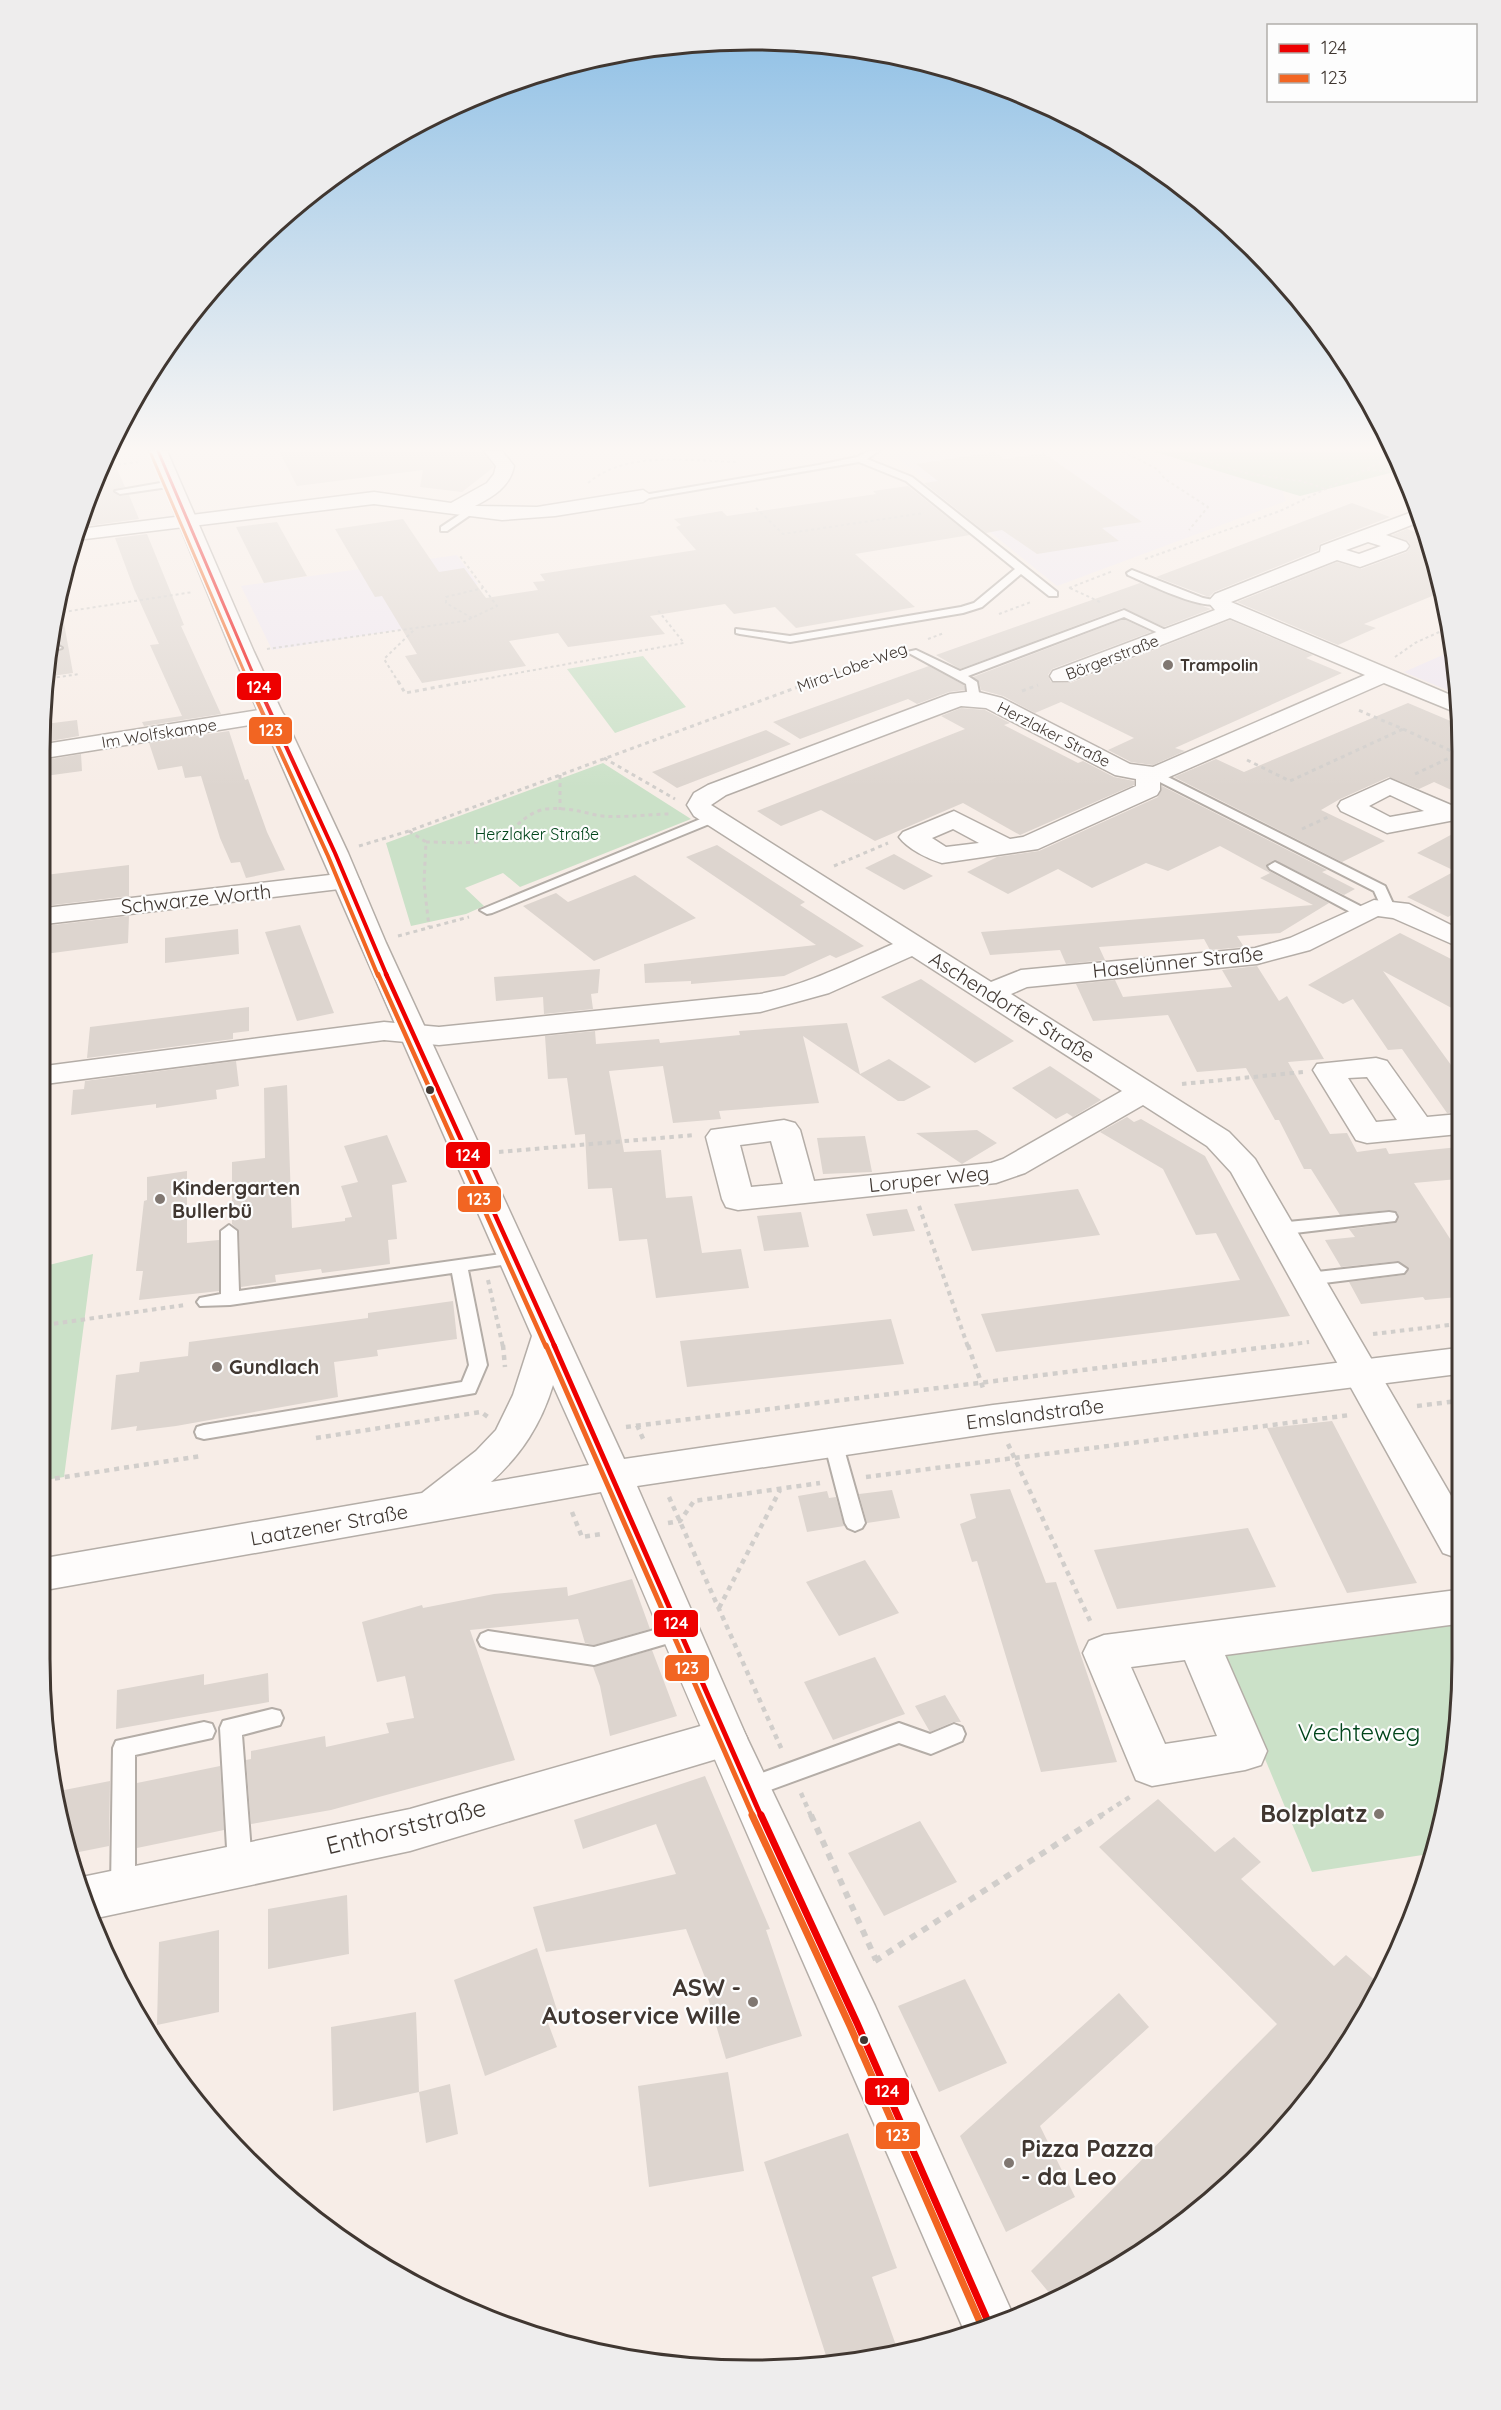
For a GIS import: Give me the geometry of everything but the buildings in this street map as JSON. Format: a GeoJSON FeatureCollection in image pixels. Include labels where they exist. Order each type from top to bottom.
{"type":"FeatureCollection","features":[{"type":"Feature","properties":{"kind":"street"},"geometry":{"type":"LineString","coordinates":[[206,563],[243,652],[335,853],[372,943],[468,1154],[499,1260],[550,1336],[613,1476],[747,1788],[857,1971],[987,2319]]}},
{"type":"Feature","properties":{"kind":"street","name":"Börgerstraße"},"geometry":{"type":"LineString","coordinates":[[1061,676],[1172,635],[1224,607],[1222,597],[1309,563]]}},
{"type":"Feature","properties":{"kind":"street"},"geometry":{"type":"LineString","coordinates":[[1224,607],[1450,703]]}},
{"type":"Feature","properties":{"kind":"street"},"geometry":{"type":"LineString","coordinates":[[912,837],[942,855],[1029,844],[1148,790],[1152,775],[1221,748],[1333,699],[1378,672]]}},
{"type":"Feature","properties":{"kind":"street","name":"Herzlaker Straße"},"geometry":{"type":"LineString","coordinates":[[706,811],[703,798],[717,790],[958,699],[984,700],[1124,770],[1152,775]]}},
{"type":"Feature","properties":{"kind":"street","name":"Im Wolfskampe"},"geometry":{"type":"LineString","coordinates":[[49,749],[272,715]]}},
{"type":"Feature","properties":{"kind":"street"},"geometry":{"type":"LineString","coordinates":[[1350,806],[1390,786],[1452,810]]}},
{"type":"Feature","properties":{"kind":"street"},"geometry":{"type":"LineString","coordinates":[[1350,806],[1387,825],[1452,813]]}},
{"type":"Feature","properties":{"kind":"street"},"geometry":{"type":"LineString","coordinates":[[706,811],[914,945]]}},
{"type":"Feature","properties":{"kind":"street"},"geometry":{"type":"LineString","coordinates":[[912,837],[954,819],[1008,848]]}},
{"type":"Feature","properties":{"kind":"street","name":"Schwarze Worth"},"geometry":{"type":"LineString","coordinates":[[49,916],[347,882]]}},
{"type":"Feature","properties":{"kind":"street"},"geometry":{"type":"LineString","coordinates":[[1375,910],[1399,910],[1452,935]]}},
{"type":"Feature","properties":{"kind":"street","name":"Haselünner Straße"},"geometry":{"type":"LineString","coordinates":[[991,992],[1021,979],[1257,956],[1300,944],[1375,910]]}},
{"type":"Feature","properties":{"kind":"street","name":"Aschendorfer Straße"},"geometry":{"type":"LineString","coordinates":[[49,1074],[384,1031],[439,1036],[784,999],[914,945],[991,992],[1218,1139],[1233,1152],[1244,1166],[1452,1533]]}},
{"type":"Feature","properties":{"kind":"street"},"geometry":{"type":"LineString","coordinates":[[1419,1129],[1376,1066],[1328,1070],[1367,1133],[1419,1129],[1452,1125]]}},
{"type":"Feature","properties":{"kind":"street","name":"Loruper Weg"},"geometry":{"type":"LineString","coordinates":[[722,1137],[738,1199],[996,1173],[1014,1166],[1144,1091]]}},
{"type":"Feature","properties":{"kind":"street"},"geometry":{"type":"LineString","coordinates":[[722,1137],[784,1130],[801,1192]]}},
{"type":"Feature","properties":{"kind":"street"},"geometry":{"type":"LineString","coordinates":[[432,1508],[491,1458],[516,1430],[527,1407],[550,1336]]}},
{"type":"Feature","properties":{"kind":"street","name":"Emslandstraße"},"geometry":{"type":"LineString","coordinates":[[613,1476],[993,1419],[1452,1362]]}},
{"type":"Feature","properties":{"kind":"street","name":"Laatzener Straße"},"geometry":{"type":"LineString","coordinates":[[49,1573],[613,1476]]}},
{"type":"Feature","properties":{"kind":"street"},"geometry":{"type":"LineString","coordinates":[[1198,1642],[1245,1751],[1152,1766],[1104,1653],[1452,1608]]}},
{"type":"Feature","properties":{"kind":"street","name":"Enthorststraße"},"geometry":{"type":"LineString","coordinates":[[103,1895],[410,1830],[725,1738]]}},
{"type":"Feature","properties":{"kind":"lane"},"geometry":{"type":"LineString","coordinates":[[1014,563],[1053,594]]}},
{"type":"Feature","properties":{"kind":"lane"},"geometry":{"type":"LineString","coordinates":[[740,631],[790,639],[963,610],[978,605],[1021,569]]}},
{"type":"Feature","properties":{"kind":"lane"},"geometry":{"type":"LineString","coordinates":[[1132,573],[1201,601],[1224,607]]}},
{"type":"Feature","properties":{"kind":"lane"},"geometry":{"type":"LineString","coordinates":[[959,675],[1124,613],[1172,635]]}},
{"type":"Feature","properties":{"kind":"lane"},"geometry":{"type":"LineString","coordinates":[[908,650],[971,682],[984,700]]}},
{"type":"Feature","properties":{"kind":"lane"},"geometry":{"type":"LineString","coordinates":[[1152,775],[1380,889],[1375,910],[1275,866]]}},
{"type":"Feature","properties":{"kind":"lane"},"geometry":{"type":"LineString","coordinates":[[487,910],[706,811]]}},
{"type":"Feature","properties":{"kind":"lane"},"geometry":{"type":"LineString","coordinates":[[1278,1229],[1389,1217]]}},
{"type":"Feature","properties":{"kind":"lane"},"geometry":{"type":"LineString","coordinates":[[229,1231],[231,1299]]}},
{"type":"Feature","properties":{"kind":"lane"},"geometry":{"type":"LineString","coordinates":[[206,1302],[499,1260]]}},
{"type":"Feature","properties":{"kind":"lane"},"geometry":{"type":"LineString","coordinates":[[204,1432],[469,1388],[478,1365],[459,1266]]}},
{"type":"Feature","properties":{"kind":"lane"},"geometry":{"type":"LineString","coordinates":[[1308,1280],[1398,1269]]}},
{"type":"Feature","properties":{"kind":"lane"},"geometry":{"type":"LineString","coordinates":[[833,1442],[855,1523]]}},
{"type":"Feature","properties":{"kind":"lane"},"geometry":{"type":"LineString","coordinates":[[488,1640],[594,1656],[679,1632]]}},
{"type":"Feature","properties":{"kind":"lane"},"geometry":{"type":"LineString","coordinates":[[240,1865],[231,1728],[272,1718]]}},
{"type":"Feature","properties":{"kind":"lane"},"geometry":{"type":"LineString","coordinates":[[103,1895],[124,1748],[204,1731]]}},
{"type":"Feature","properties":{"kind":"lane"},"geometry":{"type":"LineString","coordinates":[[747,1788],[899,1733],[931,1744],[954,1734]]}},
{"type":"Feature","properties":{"kind":"path"},"geometry":{"type":"LineString","coordinates":[[243,652],[473,618],[497,606],[465,563]]}},
{"type":"Feature","properties":{"kind":"path"},"geometry":{"type":"LineString","coordinates":[[989,617],[1121,568]]}},
{"type":"Feature","properties":{"kind":"path"},"geometry":{"type":"LineString","coordinates":[[473,618],[446,603],[446,597],[483,588]]}},
{"type":"Feature","properties":{"kind":"path"},"geometry":{"type":"LineString","coordinates":[[1070,588],[1124,613]]}},
{"type":"Feature","properties":{"kind":"path"},"geometry":{"type":"LineString","coordinates":[[63,612],[217,589]]}},
{"type":"Feature","properties":{"kind":"path"},"geometry":{"type":"LineString","coordinates":[[415,628],[384,659],[405,693],[684,643],[657,609]]}},
{"type":"Feature","properties":{"kind":"path"},"geometry":{"type":"LineString","coordinates":[[1378,672],[1415,643],[1441,631]]}},
{"type":"Feature","properties":{"kind":"path","name":"Mira-Lobe-Weg"},"geometry":{"type":"LineString","coordinates":[[925,640],[946,633]]}},
{"type":"Feature","properties":{"kind":"path","name":"Mira-Lobe-Weg"},"geometry":{"type":"LineString","coordinates":[[335,853],[409,831],[603,758],[908,650]]}},
{"type":"Feature","properties":{"kind":"path"},"geometry":{"type":"LineString","coordinates":[[53,678],[80,674]]}},
{"type":"Feature","properties":{"kind":"path","name":"Börgerstraße"},"geometry":{"type":"LineString","coordinates":[[984,700],[1061,676]]}},
{"type":"Feature","properties":{"kind":"path"},"geometry":{"type":"LineString","coordinates":[[1333,699],[1452,751]]}},
{"type":"Feature","properties":{"kind":"path"},"geometry":{"type":"LineString","coordinates":[[1221,748],[1290,781],[1403,729]]}},
{"type":"Feature","properties":{"kind":"path"},"geometry":{"type":"LineString","coordinates":[[1390,786],[1452,757]]}},
{"type":"Feature","properties":{"kind":"path"},"geometry":{"type":"LineString","coordinates":[[603,758],[669,798],[706,811]]}},
{"type":"Feature","properties":{"kind":"path"},"geometry":{"type":"LineString","coordinates":[[560,775],[560,810]]}},
{"type":"Feature","properties":{"kind":"path"},"geometry":{"type":"LineString","coordinates":[[1282,839],[1350,806]]}},
{"type":"Feature","properties":{"kind":"path"},"geometry":{"type":"LineString","coordinates":[[409,831],[426,842],[464,843],[495,838],[513,831],[530,813],[560,810],[588,811],[596,815],[706,811]]}},
{"type":"Feature","properties":{"kind":"path"},"geometry":{"type":"LineString","coordinates":[[808,877],[895,840],[912,837]]}},
{"type":"Feature","properties":{"kind":"path"},"geometry":{"type":"LineString","coordinates":[[426,842],[424,883],[429,927]]}},
{"type":"Feature","properties":{"kind":"path"},"geometry":{"type":"LineString","coordinates":[[372,943],[487,910]]}},
{"type":"Feature","properties":{"kind":"path"},"geometry":{"type":"LineString","coordinates":[[1144,1091],[1194,1082],[1328,1070]]}},
{"type":"Feature","properties":{"kind":"path"},"geometry":{"type":"LineString","coordinates":[[468,1154],[709,1134],[722,1137]]}},
{"type":"Feature","properties":{"kind":"path"},"geometry":{"type":"LineString","coordinates":[[499,1260],[506,1375]]}},
{"type":"Feature","properties":{"kind":"path"},"geometry":{"type":"LineString","coordinates":[[49,1324],[206,1302]]}},
{"type":"Feature","properties":{"kind":"path"},"geometry":{"type":"LineString","coordinates":[[637,1425],[1452,1325]]}},
{"type":"Feature","properties":{"kind":"path"},"geometry":{"type":"LineString","coordinates":[[1152,1766],[1134,1794],[857,1971],[791,1771],[680,1521],[694,1501],[1452,1402]]}},
{"type":"Feature","properties":{"kind":"path"},"geometry":{"type":"LineString","coordinates":[[718,1608],[780,1489]]}},
{"type":"Feature","properties":{"kind":"shaded area"},"geometry":{"type":"Polygon","coordinates":[[[398,563],[463,563],[478,584],[441,597],[454,621],[272,650],[241,586],[398,563]]]}},
{"type":"Feature","properties":{"kind":"shaded area"},"geometry":{"type":"Polygon","coordinates":[[[1029,563],[1118,563],[1057,586],[1029,563]]]}},
{"type":"Feature","properties":{"kind":"shaded area"},"geometry":{"type":"Polygon","coordinates":[[[1445,654],[1449,691],[1404,672],[1445,654]]]}},
{"type":"Feature","properties":{"kind":"green space"},"geometry":{"type":"Polygon","coordinates":[[[643,656],[686,707],[615,733],[567,669],[643,656]]]}},
{"type":"Feature","properties":{"kind":"green space","name":"Herzlaker Straße"},"geometry":{"type":"Polygon","coordinates":[[[603,763],[691,819],[520,887],[503,873],[465,888],[484,906],[466,914],[411,926],[386,843],[603,763]]]}},
{"type":"Feature","properties":{"kind":"green space"},"geometry":{"type":"Polygon","coordinates":[[[93,1254],[64,1477],[49,1479],[49,1265],[93,1254]]]}},
{"type":"Feature","properties":{"kind":"green space","name":"Vechteweg"},"geometry":{"type":"Polygon","coordinates":[[[1452,1623],[1450,1705],[1446,1751],[1424,1855],[1312,1872],[1221,1653],[1452,1623]]]}},
{"type":"Feature","properties":{"kind":"transit line","name":"123"},"geometry":{"type":"LineString","coordinates":[[197,563],[236,655],[328,856],[365,946],[606,1479],[718,1741],[850,2026],[980,2322]]}},
{"type":"Feature","properties":{"kind":"transit line","name":"124"},"geometry":{"type":"LineString","coordinates":[[206,563],[243,652],[335,853],[372,943],[613,1476],[725,1738],[857,2023],[987,2319]]}},
{"type":"Feature","properties":{"kind":"place","name":"Trampolin"},"geometry":{"type":"Point","coordinates":[1168,665]}},
{"type":"Feature","properties":{"kind":"place","name":"Kindergarten Bullerbü"},"geometry":{"type":"Point","coordinates":[160,1199]}},
{"type":"Feature","properties":{"kind":"place","name":"Gundlach"},"geometry":{"type":"Point","coordinates":[217,1367]}},
{"type":"Feature","properties":{"kind":"place","name":"Bolzplatz"},"geometry":{"type":"Point","coordinates":[1379,1814]}},
{"type":"Feature","properties":{"kind":"place","name":"ASW - Autoservice Wille"},"geometry":{"type":"Point","coordinates":[753,2002]}},
{"type":"Feature","properties":{"kind":"place","name":"Pizza Pazza - da Leo"},"geometry":{"type":"Point","coordinates":[1009,2163]}}]}
